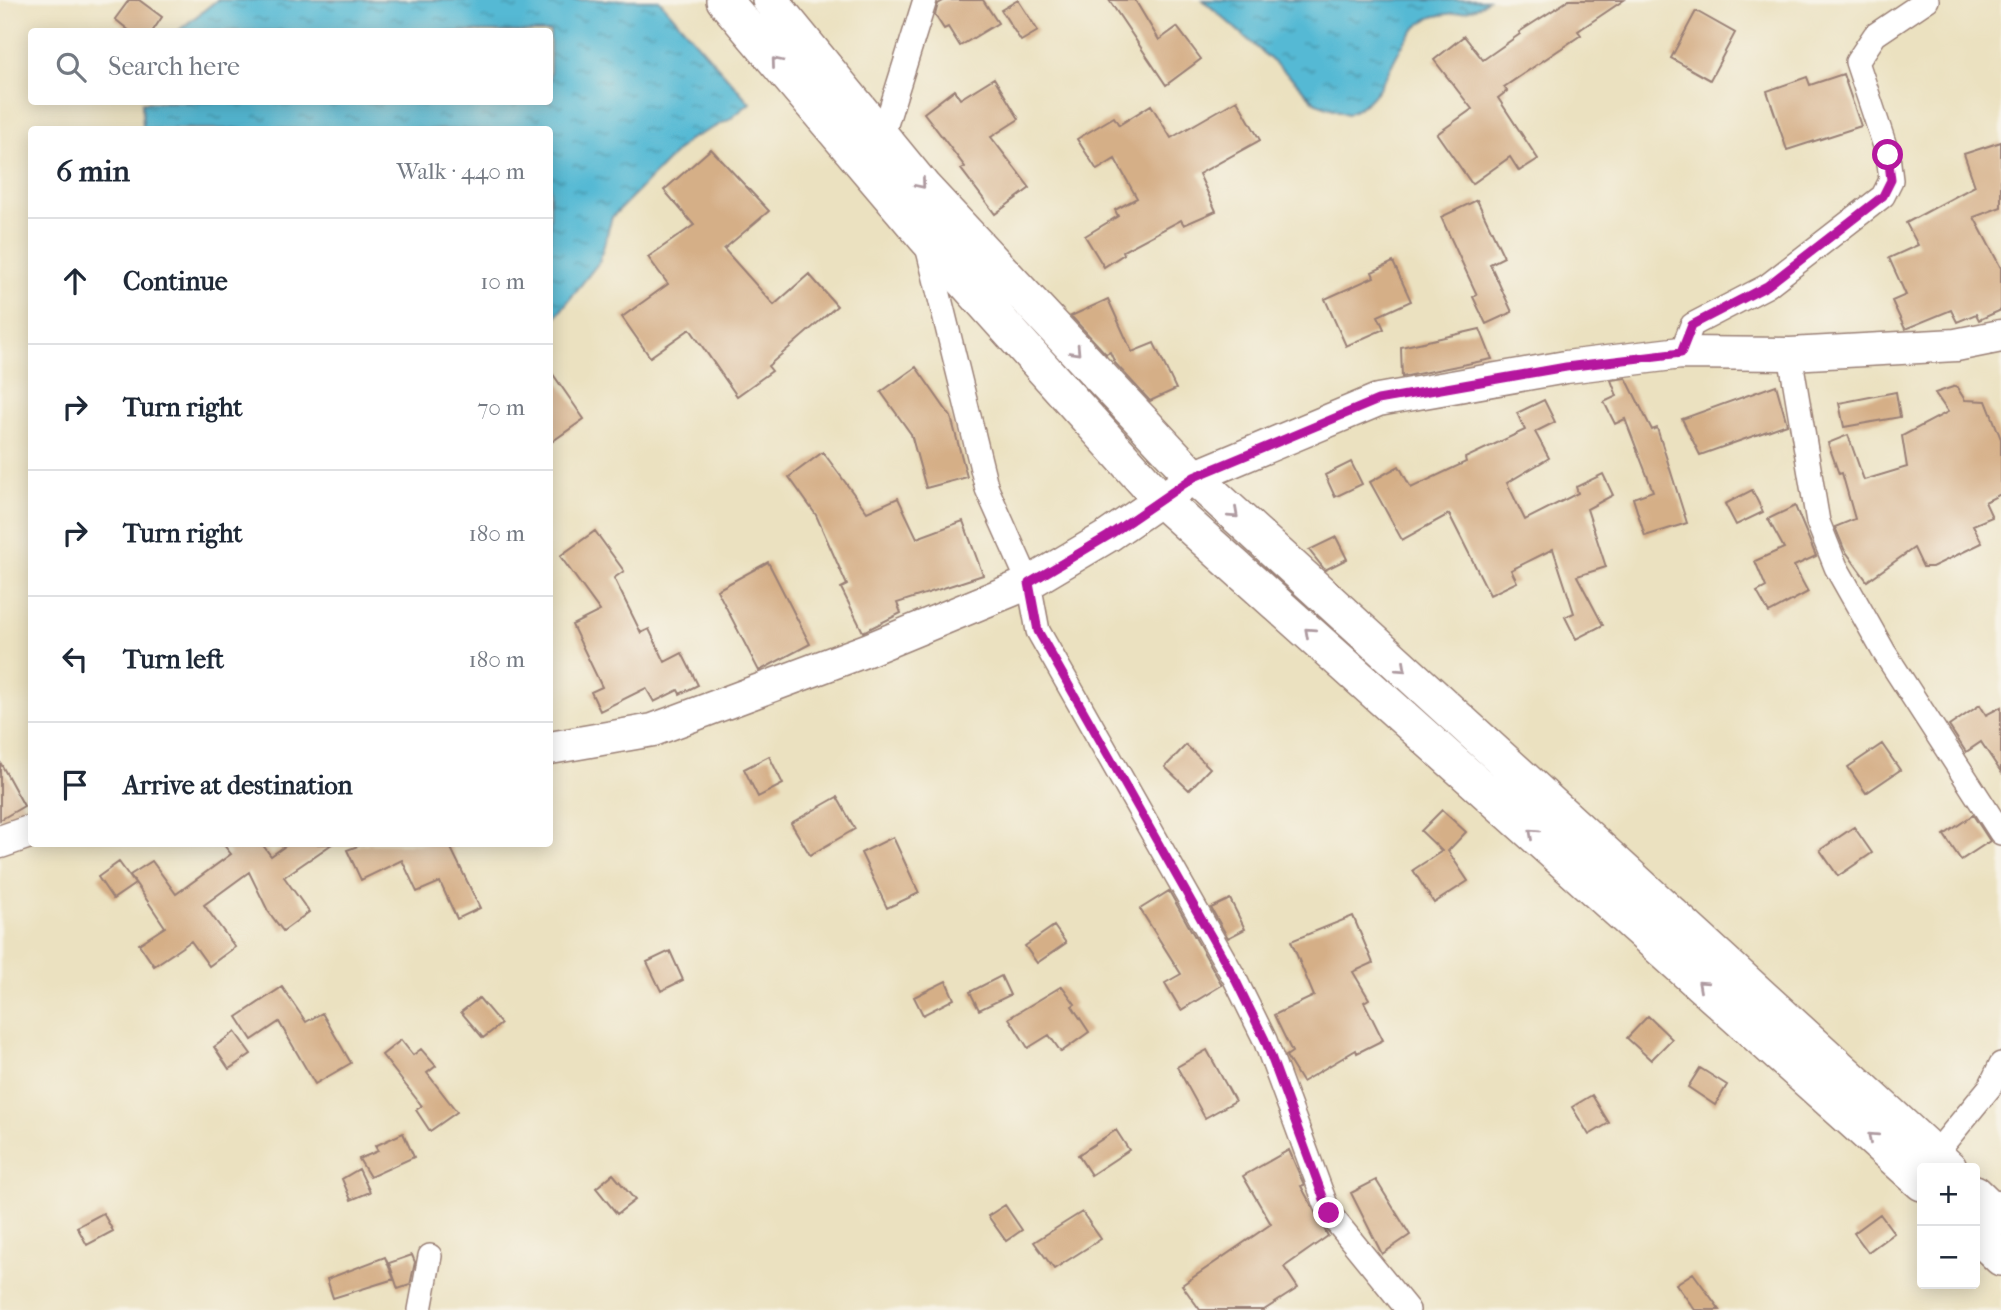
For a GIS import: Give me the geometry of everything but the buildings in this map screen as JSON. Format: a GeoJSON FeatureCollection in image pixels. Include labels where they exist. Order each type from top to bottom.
{"type":"FeatureCollection","features":[{"type":"Feature","properties":{"kind":"main road"},"geometry":{"type":"LineString","coordinates":[[724,0],[924,236],[1161,500],[1921,1163]]}},
{"type":"Feature","properties":{"kind":"main road"},"geometry":{"type":"LineString","coordinates":[[770,0],[924,188],[1194,477],[1922,1163]]}},
{"type":"Feature","properties":{"kind":"main road"},"geometry":{"type":"LineString","coordinates":[[553,747],[653,730],[842,660],[1029,583],[1108,536],[1194,477],[1378,400],[1566,367],[1681,353],[1790,354],[1956,345],[2001,336]]}},
{"type":"Feature","properties":{"kind":"main road"},"geometry":{"type":"LineString","coordinates":[[0,842],[28,832]]}},
{"type":"Feature","properties":{"kind":"main road"},"geometry":{"type":"LineString","coordinates":[[1980,1198],[2001,1218]]}},
{"type":"Feature","properties":{"kind":"main road"},"geometry":{"type":"LineString","coordinates":[[1980,1238],[2001,1258]]}},
{"type":"Feature","properties":{"kind":"street"},"geometry":{"type":"LineString","coordinates":[[867,167],[884,138],[925,0]]}},
{"type":"Feature","properties":{"kind":"street"},"geometry":{"type":"LineString","coordinates":[[1681,353],[1692,325],[1767,286],[1883,196],[1891,180],[1888,155],[1857,62],[1875,35],[1927,0]]}},
{"type":"Feature","properties":{"kind":"street"},"geometry":{"type":"LineString","coordinates":[[924,236],[956,354],[987,489],[1029,583],[1038,631],[1234,977],[1265,1040],[1329,1213],[1408,1310]]}},
{"type":"Feature","properties":{"kind":"street"},"geometry":{"type":"LineString","coordinates":[[1790,354],[1818,522],[1836,567],[1884,652],[2001,833]]}},
{"type":"Feature","properties":{"kind":"street"},"geometry":{"type":"LineString","coordinates":[[1936,1163],[1990,1087],[2001,1065]]}},
{"type":"Feature","properties":{"kind":"street"},"geometry":{"type":"LineString","coordinates":[[420,1310],[429,1256]]}},
{"type":"Feature","properties":{"kind":"water"},"geometry":{"type":"Polygon","coordinates":[[[217,0],[659,0],[750,103],[729,120],[688,140],[612,217],[599,262],[553,320],[553,126],[143,126],[142,105],[553,105],[553,28],[182,28],[217,0]]]}},
{"type":"Feature","properties":{"kind":"water"},"geometry":{"type":"Polygon","coordinates":[[[1203,0],[1488,0],[1469,10],[1434,16],[1418,26],[1400,49],[1372,97],[1347,114],[1316,103],[1295,81],[1203,0]]]}},
{"type":"Feature","properties":{"kind":"route"},"geometry":{"type":"LineString","coordinates":[[1329,1213],[1265,1040],[1234,977],[1038,631],[1029,583],[1108,536],[1194,477],[1378,400],[1566,367],[1681,353],[1692,325],[1767,286],[1883,196],[1891,180],[1888,155]]}}]}
